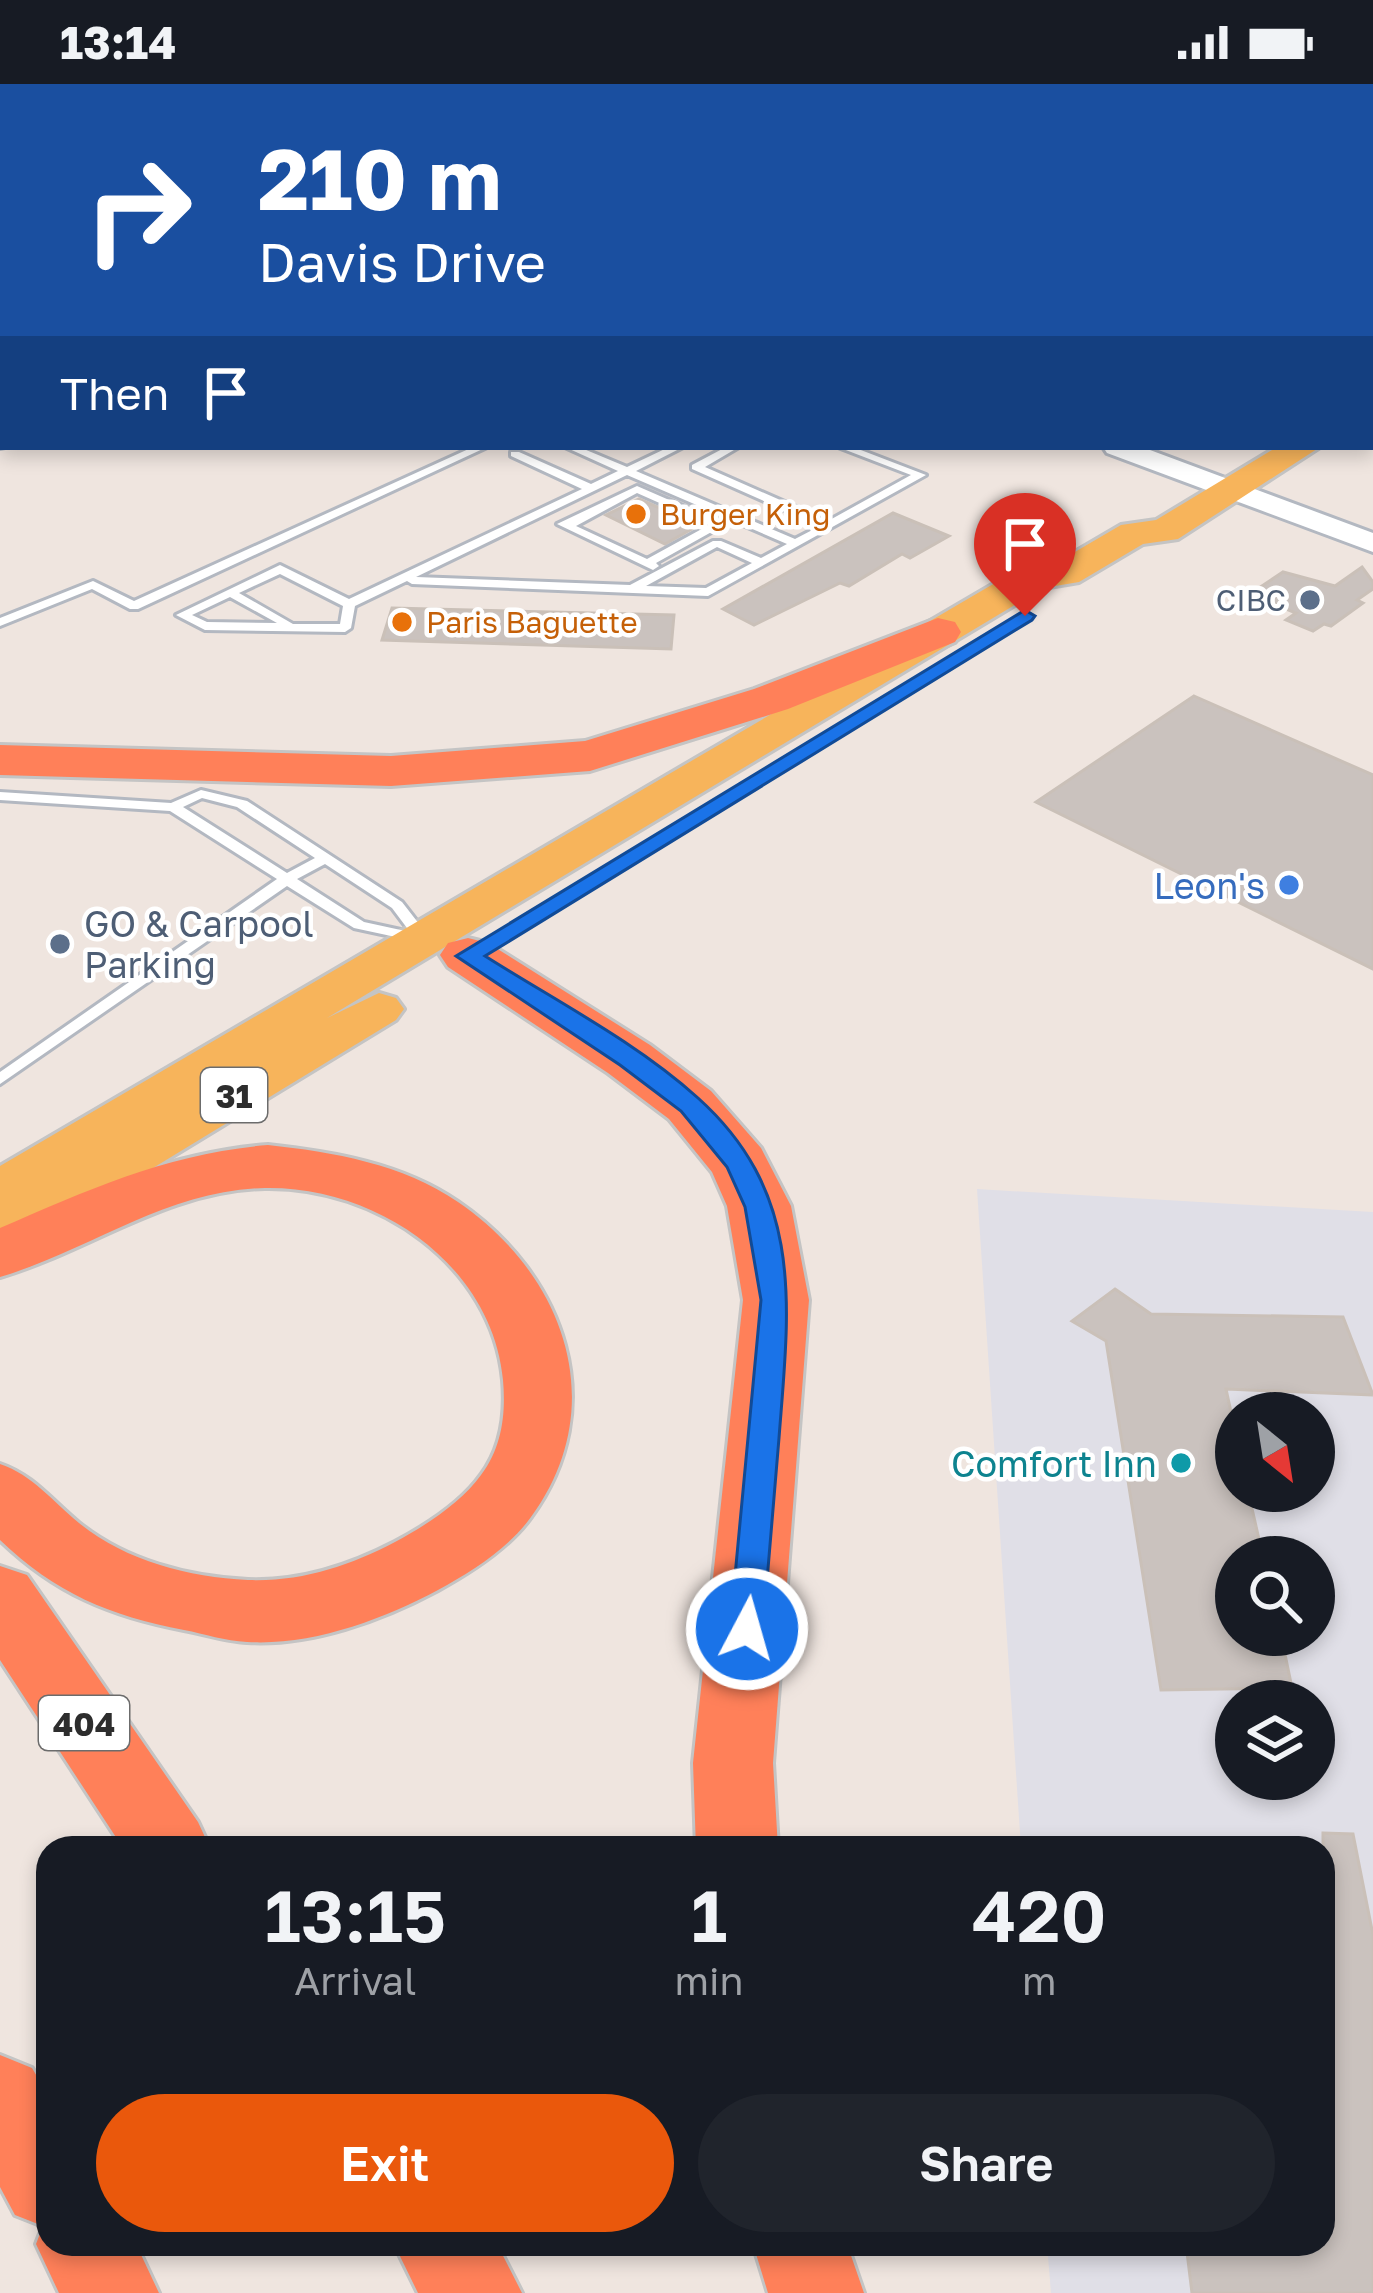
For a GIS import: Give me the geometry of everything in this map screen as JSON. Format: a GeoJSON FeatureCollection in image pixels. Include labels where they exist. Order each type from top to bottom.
{"type":"FeatureCollection","features":[{"type":"Feature","properties":{"kind":"highway"},"geometry":{"type":"LineString","coordinates":[[0,760],[391,771],[590,756],[771,699],[938,632]]}},
{"type":"Feature","properties":{"kind":"highway"},"geometry":{"type":"LineString","coordinates":[[446,947],[629,1059],[690,1105],[739,1163],[759,1207],[776,1300],[733,1763],[736,1836]]}},
{"type":"Feature","properties":{"kind":"highway"},"geometry":{"type":"LineString","coordinates":[[0,1254],[160,1186],[212,1171],[307,1169],[347,1177],[390,1191],[435,1216],[470,1242],[496,1272],[518,1305],[531,1342],[541,1411],[507,1497],[457,1543],[398,1579],[318,1602],[248,1612],[131,1590],[53,1548],[0,1493]]}},
{"type":"Feature","properties":{"kind":"highway","name":"404"},"geometry":{"type":"LineString","coordinates":[[0,1597],[161,1836]]}},
{"type":"Feature","properties":{"kind":"highway"},"geometry":{"type":"LineString","coordinates":[[0,2098],[36,2161]]}},
{"type":"Feature","properties":{"kind":"highway"},"geometry":{"type":"LineString","coordinates":[[90,2256],[111,2293]]}},
{"type":"Feature","properties":{"kind":"highway"},"geometry":{"type":"LineString","coordinates":[[449,2256],[474,2293]]}},
{"type":"Feature","properties":{"kind":"highway"},"geometry":{"type":"LineString","coordinates":[[804,2256],[816,2293]]}},
{"type":"Feature","properties":{"kind":"main road","name":"31"},"geometry":{"type":"LineString","coordinates":[[1134,533],[1132,516],[1237,450]]}},
{"type":"Feature","properties":{"kind":"main road","name":"31"},"geometry":{"type":"LineString","coordinates":[[0,1235],[938,632],[1033,577],[1065,574],[1134,533],[1165,531],[1297,450]]}},
{"type":"Feature","properties":{"kind":"main road","name":"31"},"geometry":{"type":"LineString","coordinates":[[0,1190],[446,947],[1066,593],[1065,574]]}},
{"type":"Feature","properties":{"kind":"street"},"geometry":{"type":"LineString","coordinates":[[1125,450],[1373,543]]}},
{"type":"Feature","properties":{"kind":"lane"},"geometry":{"type":"LineString","coordinates":[[0,622],[93,585],[134,606],[475,450]]}},
{"type":"Feature","properties":{"kind":"lane"},"geometry":{"type":"LineString","coordinates":[[577,450],[795,544]]}},
{"type":"Feature","properties":{"kind":"lane"},"geometry":{"type":"LineString","coordinates":[[349,604],[672,450]]}},
{"type":"Feature","properties":{"kind":"lane"},"geometry":{"type":"LineString","coordinates":[[728,450],[696,467],[828,525]]}},
{"type":"Feature","properties":{"kind":"lane"},"geometry":{"type":"LineString","coordinates":[[405,580],[708,592],[920,475],[872,450]]}},
{"type":"Feature","properties":{"kind":"lane"},"geometry":{"type":"LineString","coordinates":[[515,454],[592,489]]}},
{"type":"Feature","properties":{"kind":"lane"},"geometry":{"type":"LineString","coordinates":[[566,526],[637,490],[718,525],[647,563]]}},
{"type":"Feature","properties":{"kind":"lane"},"geometry":{"type":"LineString","coordinates":[[541,514],[665,572]]}},
{"type":"Feature","properties":{"kind":"lane"},"geometry":{"type":"LineString","coordinates":[[632,590],[717,544],[760,562]]}},
{"type":"Feature","properties":{"kind":"lane"},"geometry":{"type":"LineString","coordinates":[[280,569],[349,604],[345,628],[206,626],[182,615],[280,569]]}},
{"type":"Feature","properties":{"kind":"lane"},"geometry":{"type":"LineString","coordinates":[[231,592],[293,628]]}},
{"type":"Feature","properties":{"kind":"lane"},"geometry":{"type":"LineString","coordinates":[[0,796],[173,807],[201,794],[223,796],[398,905],[446,947]]}},
{"type":"Feature","properties":{"kind":"lane"},"geometry":{"type":"LineString","coordinates":[[173,807],[359,925],[446,947]]}},
{"type":"Feature","properties":{"kind":"lane"},"geometry":{"type":"LineString","coordinates":[[0,1078],[287,879],[324,859]]}},
{"type":"Feature","properties":{"kind":"shaded area"},"geometry":{"type":"Polygon","coordinates":[[[977,1189],[1373,1212],[1373,2293],[1051,2293],[1048,2256],[1335,2256],[1335,1836],[1020,1836],[977,1189]]]}},
{"type":"Feature","properties":{"kind":"building"},"geometry":{"type":"Polygon","coordinates":[[[639,499],[699,525],[665,544],[606,515],[639,499]]]}},
{"type":"Feature","properties":{"kind":"building"},"geometry":{"type":"Polygon","coordinates":[[[893,513],[949,536],[910,558],[902,554],[849,586],[840,583],[754,625],[723,609],[893,513]]]}},
{"type":"Feature","properties":{"kind":"building","name":"CIBC"},"geometry":{"type":"Polygon","coordinates":[[[1362,567],[1373,582],[1373,589],[1357,600],[1363,603],[1331,626],[1324,624],[1313,631],[1286,620],[1296,613],[1250,594],[1283,572],[1335,586],[1362,567]]]}},
{"type":"Feature","properties":{"kind":"building"},"geometry":{"type":"Polygon","coordinates":[[[392,608],[674,615],[671,649],[382,640],[392,608]]]}},
{"type":"Feature","properties":{"kind":"building","name":"Leon's"},"geometry":{"type":"Polygon","coordinates":[[[1194,696],[1373,775],[1373,969],[1036,802],[1194,696]]]}},
{"type":"Feature","properties":{"kind":"building","name":"Comfort Inn"},"geometry":{"type":"Polygon","coordinates":[[[1115,1289],[1151,1314],[1343,1317],[1373,1395],[1215,1392],[1215,1512],[1253,1512],[1258,1536],[1215,1536],[1215,1656],[1285,1656],[1290,1680],[1215,1680],[1215,1689],[1161,1690],[1106,1341],[1072,1321],[1115,1289]]]}},
{"type":"Feature","properties":{"kind":"building"},"geometry":{"type":"Polygon","coordinates":[[[1353,1834],[1373,1935],[1373,2293],[1192,2293],[1187,2256],[1335,2256],[1335,1836],[1323,1836],[1353,1834]]]}},
{"type":"Feature","properties":{"kind":"place","name":"Burger King"},"geometry":{"type":"Point","coordinates":[636,514]}},
{"type":"Feature","properties":{"kind":"place","name":"CIBC"},"geometry":{"type":"Point","coordinates":[1310,600]}},
{"type":"Feature","properties":{"kind":"place","name":"Paris Baguette"},"geometry":{"type":"Point","coordinates":[402,622]}},
{"type":"Feature","properties":{"kind":"place","name":"Leon's"},"geometry":{"type":"Point","coordinates":[1289,885]}},
{"type":"Feature","properties":{"kind":"place","name":"GO & Carpool Parking"},"geometry":{"type":"Point","coordinates":[60,944]}},
{"type":"Feature","properties":{"kind":"place","name":"Comfort Inn"},"geometry":{"type":"Point","coordinates":[1181,1463]}},
{"type":"Feature","properties":{"kind":"route"},"geometry":{"type":"LineString","coordinates":[[747,1629],[776,1300],[759,1207],[739,1163],[690,1105],[629,1059],[468,956],[1025,616]]}}]}
